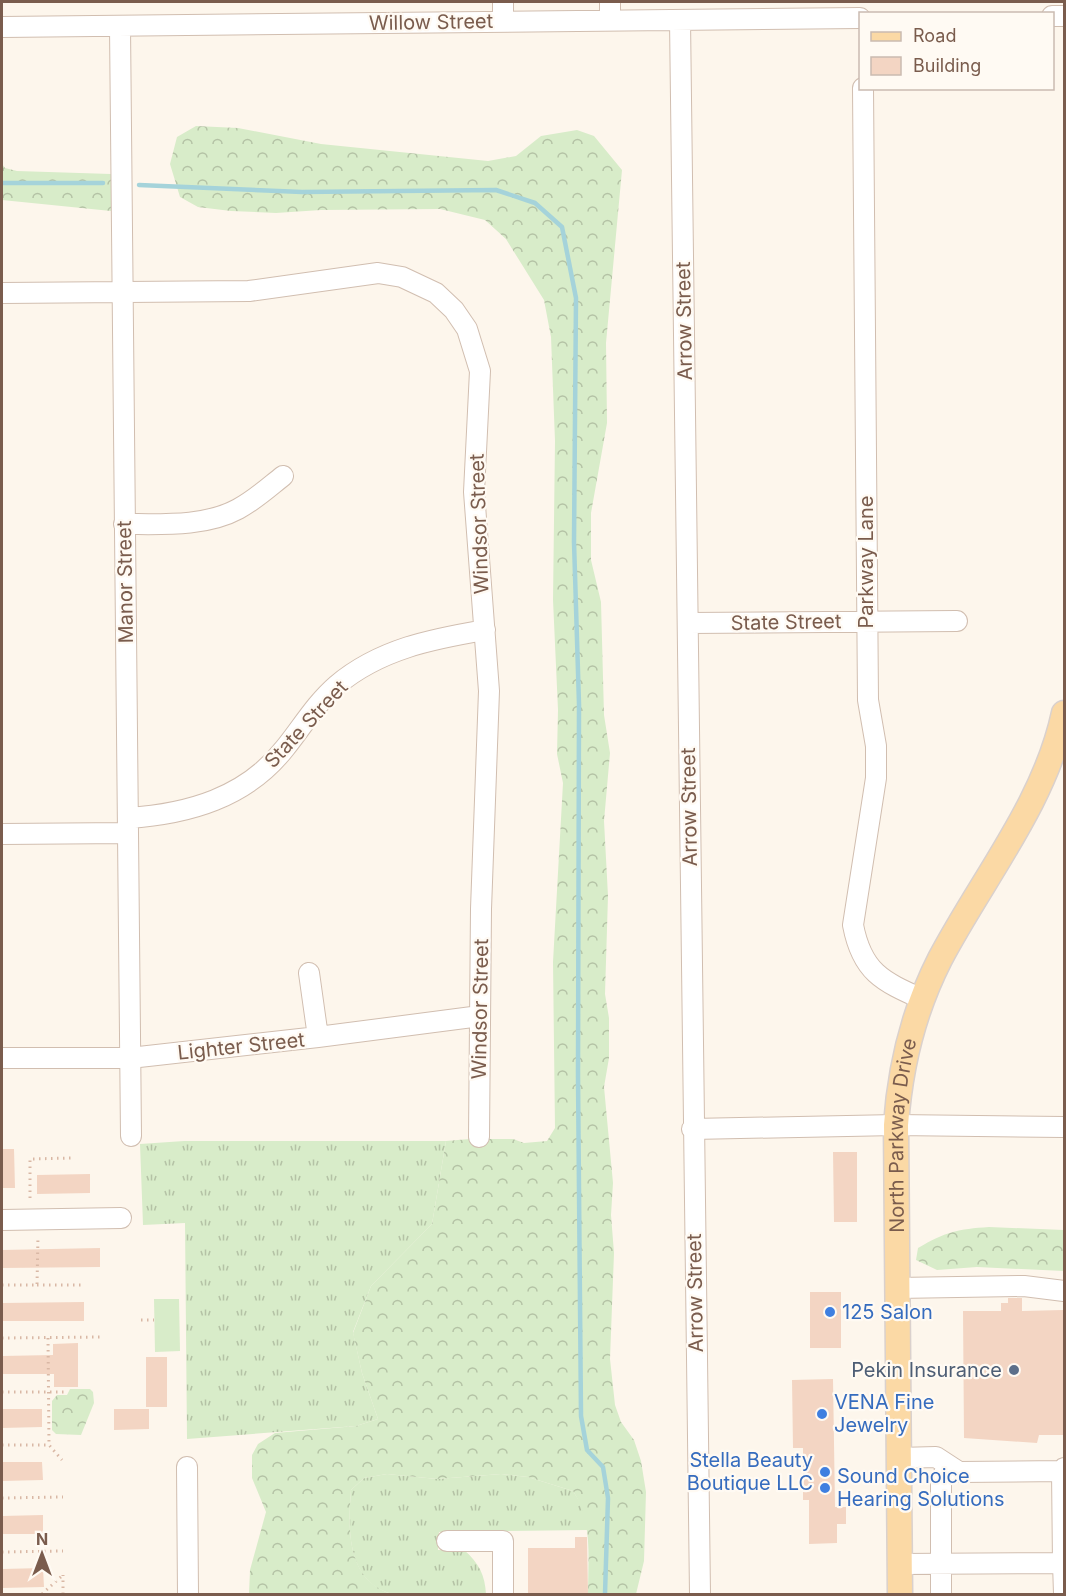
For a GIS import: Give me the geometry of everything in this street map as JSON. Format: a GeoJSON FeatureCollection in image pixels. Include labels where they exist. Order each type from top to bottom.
{"type":"FeatureCollection","features":[{"type":"Feature","properties":{"kind":"main road","name":"North Parkway Drive"},"geometry":{"type":"LineString","coordinates":[[900,1594],[896,1125],[903,1064],[922,999],[940,960],[1044,775],[1065,712]]}},
{"type":"Feature","properties":{"kind":"street","name":"Willow Street"},"geometry":{"type":"LineString","coordinates":[[2,27],[120,27],[503,11],[610,11],[681,20],[859,18]]}},
{"type":"Feature","properties":{"kind":"street","name":"Arrow Street"},"geometry":{"type":"LineString","coordinates":[[681,20],[692,1129],[700,1594]]}},
{"type":"Feature","properties":{"kind":"street","name":"Manor Street"},"geometry":{"type":"LineString","coordinates":[[120,27],[131,1136]]}},
{"type":"Feature","properties":{"kind":"street","name":"Parkway Lane"},"geometry":{"type":"LineString","coordinates":[[863,90],[867,699],[877,767],[853,925],[856,944],[874,973],[922,999]]}},
{"type":"Feature","properties":{"kind":"street","name":"Windsor Street"},"geometry":{"type":"LineString","coordinates":[[2,293],[249,291],[378,273],[414,282],[445,300],[467,329],[480,370],[474,492],[489,691],[479,1137]]}},
{"type":"Feature","properties":{"kind":"street"},"geometry":{"type":"LineString","coordinates":[[124,524],[191,522],[230,513],[256,498],[283,476]]}},
{"type":"Feature","properties":{"kind":"street","name":"State Street"},"geometry":{"type":"LineString","coordinates":[[688,623],[957,621]]}},
{"type":"Feature","properties":{"kind":"street","name":"State Street"},"geometry":{"type":"LineString","coordinates":[[2,834],[128,826],[189,810],[231,794],[274,760],[327,696],[350,676],[412,644],[485,630]]}},
{"type":"Feature","properties":{"kind":"street"},"geometry":{"type":"LineString","coordinates":[[309,973],[318,1038]]}},
{"type":"Feature","properties":{"kind":"street","name":"Lighter Street"},"geometry":{"type":"LineString","coordinates":[[2,1058],[130,1058],[318,1038],[480,1016]]}},
{"type":"Feature","properties":{"kind":"street"},"geometry":{"type":"LineString","coordinates":[[692,1129],[896,1125],[1065,1127]]}},
{"type":"Feature","properties":{"kind":"street"},"geometry":{"type":"LineString","coordinates":[[2,1220],[121,1218]]}},
{"type":"Feature","properties":{"kind":"street"},"geometry":{"type":"LineString","coordinates":[[897,1288],[1024,1286],[1065,1291]]}},
{"type":"Feature","properties":{"kind":"street"},"geometry":{"type":"LineString","coordinates":[[899,1458],[936,1457],[959,1472],[1063,1470],[1064,1594]]}},
{"type":"Feature","properties":{"kind":"street"},"geometry":{"type":"LineString","coordinates":[[941,1594],[941,1480],[948,1465]]}},
{"type":"Feature","properties":{"kind":"street"},"geometry":{"type":"LineString","coordinates":[[187,1467],[188,1594]]}},
{"type":"Feature","properties":{"kind":"street"},"geometry":{"type":"LineString","coordinates":[[447,1541],[503,1541],[503,1594]]}},
{"type":"Feature","properties":{"kind":"street"},"geometry":{"type":"LineString","coordinates":[[900,1564],[1063,1563]]}},
{"type":"Feature","properties":{"kind":"path"},"geometry":{"type":"LineString","coordinates":[[30,1198],[30,1159],[73,1158]]}},
{"type":"Feature","properties":{"kind":"path"},"geometry":{"type":"LineString","coordinates":[[37,1285],[38,1232]]}},
{"type":"Feature","properties":{"kind":"path"},"geometry":{"type":"LineString","coordinates":[[2,1285],[81,1285]]}},
{"type":"Feature","properties":{"kind":"path"},"geometry":{"type":"LineString","coordinates":[[141,1320],[154,1320]]}},
{"type":"Feature","properties":{"kind":"path"},"geometry":{"type":"LineString","coordinates":[[2,1338],[102,1337]]}},
{"type":"Feature","properties":{"kind":"path"},"geometry":{"type":"LineString","coordinates":[[48,1338],[49,1445],[62,1460]]}},
{"type":"Feature","properties":{"kind":"path"},"geometry":{"type":"LineString","coordinates":[[2,1392],[65,1392],[65,1395]]}},
{"type":"Feature","properties":{"kind":"path"},"geometry":{"type":"LineString","coordinates":[[2,1445],[49,1445]]}},
{"type":"Feature","properties":{"kind":"path"},"geometry":{"type":"LineString","coordinates":[[2,1498],[63,1497]]}},
{"type":"Feature","properties":{"kind":"path"},"geometry":{"type":"LineString","coordinates":[[2,1552],[63,1551]]}},
{"type":"Feature","properties":{"kind":"path"},"geometry":{"type":"LineString","coordinates":[[42,1594],[63,1575],[63,1594]]}},
{"type":"Feature","properties":{"kind":"green space"},"geometry":{"type":"Polygon","coordinates":[[[196,126],[238,128],[321,144],[488,161],[516,156],[541,136],[577,130],[594,136],[622,170],[606,343],[607,423],[591,513],[591,560],[601,602],[604,715],[610,753],[604,821],[608,896],[605,994],[609,1018],[609,1058],[604,1087],[613,1183],[611,1215],[614,1253],[610,1359],[615,1405],[621,1422],[634,1440],[641,1461],[646,1492],[644,1561],[636,1594],[588,1594],[587,1528],[573,1491],[528,1477],[501,1474],[437,1479],[387,1474],[364,1478],[351,1490],[350,1521],[353,1551],[358,1565],[377,1587],[392,1594],[249,1594],[250,1570],[266,1512],[252,1478],[252,1455],[258,1444],[275,1433],[356,1426],[378,1419],[362,1373],[353,1333],[371,1286],[432,1224],[446,1141],[513,1139],[524,1143],[547,1141],[555,1128],[553,962],[563,783],[557,754],[558,710],[553,600],[555,441],[551,337],[544,300],[506,239],[485,220],[440,209],[321,210],[276,213],[198,207],[180,197],[170,164],[177,137],[196,126]]]}},
{"type":"Feature","properties":{"kind":"green space"},"geometry":{"type":"Polygon","coordinates":[[[2,164],[5,168],[17,171],[111,174],[111,211],[2,200],[2,164]]]}},
{"type":"Feature","properties":{"kind":"green space"},"geometry":{"type":"Polygon","coordinates":[[[184,1141],[446,1141],[432,1224],[371,1286],[353,1332],[362,1373],[378,1419],[356,1426],[187,1439],[185,1223],[143,1225],[140,1144],[184,1141]]]}},
{"type":"Feature","properties":{"kind":"green space"},"geometry":{"type":"Polygon","coordinates":[[[989,1227],[1064,1230],[1064,1271],[977,1267],[937,1270],[916,1260],[918,1248],[936,1238],[960,1230],[989,1227]]]}},
{"type":"Feature","properties":{"kind":"green space"},"geometry":{"type":"Polygon","coordinates":[[[154,1299],[179,1299],[180,1351],[155,1352],[154,1299]]]}},
{"type":"Feature","properties":{"kind":"green space"},"geometry":{"type":"Polygon","coordinates":[[[70,1389],[90,1389],[93,1392],[94,1403],[81,1435],[56,1434],[52,1430],[52,1401],[57,1395],[67,1395],[70,1389]]]}},
{"type":"Feature","properties":{"kind":"green space"},"geometry":{"type":"Polygon","coordinates":[[[387,1474],[437,1479],[501,1474],[528,1477],[573,1491],[583,1507],[588,1530],[439,1532],[438,1550],[464,1550],[480,1570],[486,1594],[392,1594],[377,1587],[366,1578],[358,1566],[353,1552],[350,1521],[351,1490],[364,1478],[387,1474]]]}},
{"type":"Feature","properties":{"kind":"building"},"geometry":{"type":"Polygon","coordinates":[[[2,1149],[14,1149],[15,1188],[2,1188],[2,1149]]]}},
{"type":"Feature","properties":{"kind":"building"},"geometry":{"type":"Polygon","coordinates":[[[833,1152],[857,1152],[857,1222],[834,1222],[833,1152]]]}},
{"type":"Feature","properties":{"kind":"building"},"geometry":{"type":"Polygon","coordinates":[[[90,1174],[90,1193],[37,1194],[37,1175],[90,1174]]]}},
{"type":"Feature","properties":{"kind":"building"},"geometry":{"type":"Polygon","coordinates":[[[100,1248],[100,1267],[2,1268],[2,1250],[100,1248]]]}},
{"type":"Feature","properties":{"kind":"building"},"geometry":{"type":"Polygon","coordinates":[[[810,1292],[841,1292],[841,1348],[810,1348],[810,1292]]]}},
{"type":"Feature","properties":{"kind":"building"},"geometry":{"type":"Polygon","coordinates":[[[1008,1298],[1022,1298],[1022,1311],[1063,1310],[1064,1435],[1039,1435],[1037,1443],[964,1438],[963,1311],[1001,1311],[1001,1303],[1008,1303],[1008,1298]]]}},
{"type":"Feature","properties":{"kind":"building"},"geometry":{"type":"Polygon","coordinates":[[[84,1302],[84,1321],[2,1321],[2,1303],[84,1302]]]}},
{"type":"Feature","properties":{"kind":"building"},"geometry":{"type":"Polygon","coordinates":[[[78,1343],[78,1387],[54,1387],[54,1374],[2,1374],[2,1356],[53,1355],[53,1344],[78,1343]]]}},
{"type":"Feature","properties":{"kind":"building"},"geometry":{"type":"Polygon","coordinates":[[[146,1357],[167,1357],[167,1407],[146,1407],[146,1357]]]}},
{"type":"Feature","properties":{"kind":"building"},"geometry":{"type":"Polygon","coordinates":[[[833,1379],[835,1507],[846,1507],[846,1524],[837,1524],[837,1543],[809,1544],[809,1500],[803,1500],[803,1448],[793,1448],[792,1380],[833,1379]]]}},
{"type":"Feature","properties":{"kind":"building"},"geometry":{"type":"Polygon","coordinates":[[[2,1409],[42,1409],[42,1427],[2,1428],[2,1409]]]}},
{"type":"Feature","properties":{"kind":"building"},"geometry":{"type":"Polygon","coordinates":[[[114,1409],[149,1409],[149,1429],[114,1430],[114,1409]]]}},
{"type":"Feature","properties":{"kind":"building"},"geometry":{"type":"Polygon","coordinates":[[[2,1462],[42,1462],[43,1480],[2,1481],[2,1462]]]}},
{"type":"Feature","properties":{"kind":"building"},"geometry":{"type":"Polygon","coordinates":[[[43,1515],[43,1534],[2,1534],[2,1516],[43,1515]]]}},
{"type":"Feature","properties":{"kind":"building"},"geometry":{"type":"Polygon","coordinates":[[[575,1537],[587,1537],[588,1594],[528,1594],[528,1548],[575,1548],[575,1537]]]}},
{"type":"Feature","properties":{"kind":"building"},"geometry":{"type":"Polygon","coordinates":[[[43,1568],[44,1587],[2,1588],[2,1569],[43,1568]]]}},
{"type":"Feature","properties":{"kind":"waterway"},"geometry":{"type":"LineString","coordinates":[[2,183],[103,183]]}},
{"type":"Feature","properties":{"kind":"waterway"},"geometry":{"type":"LineString","coordinates":[[139,185],[302,192],[496,190],[535,203],[562,227],[576,298],[574,542],[579,704],[578,1076],[581,1416],[587,1450],[603,1467],[608,1498],[605,1594]]}},
{"type":"Feature","properties":{"kind":"place","name":"125 Salon"},"geometry":{"type":"Point","coordinates":[830,1312]}},
{"type":"Feature","properties":{"kind":"place","name":"Pekin Insurance"},"geometry":{"type":"Point","coordinates":[1014,1370]}},
{"type":"Feature","properties":{"kind":"place","name":"VENA Fine Jewelry"},"geometry":{"type":"Point","coordinates":[822,1414]}},
{"type":"Feature","properties":{"kind":"place","name":"Stella Beauty Boutique LLC"},"geometry":{"type":"Point","coordinates":[825,1472]}},
{"type":"Feature","properties":{"kind":"place","name":"Sound Choice Hearing Solutions"},"geometry":{"type":"Point","coordinates":[825,1488]}}]}
